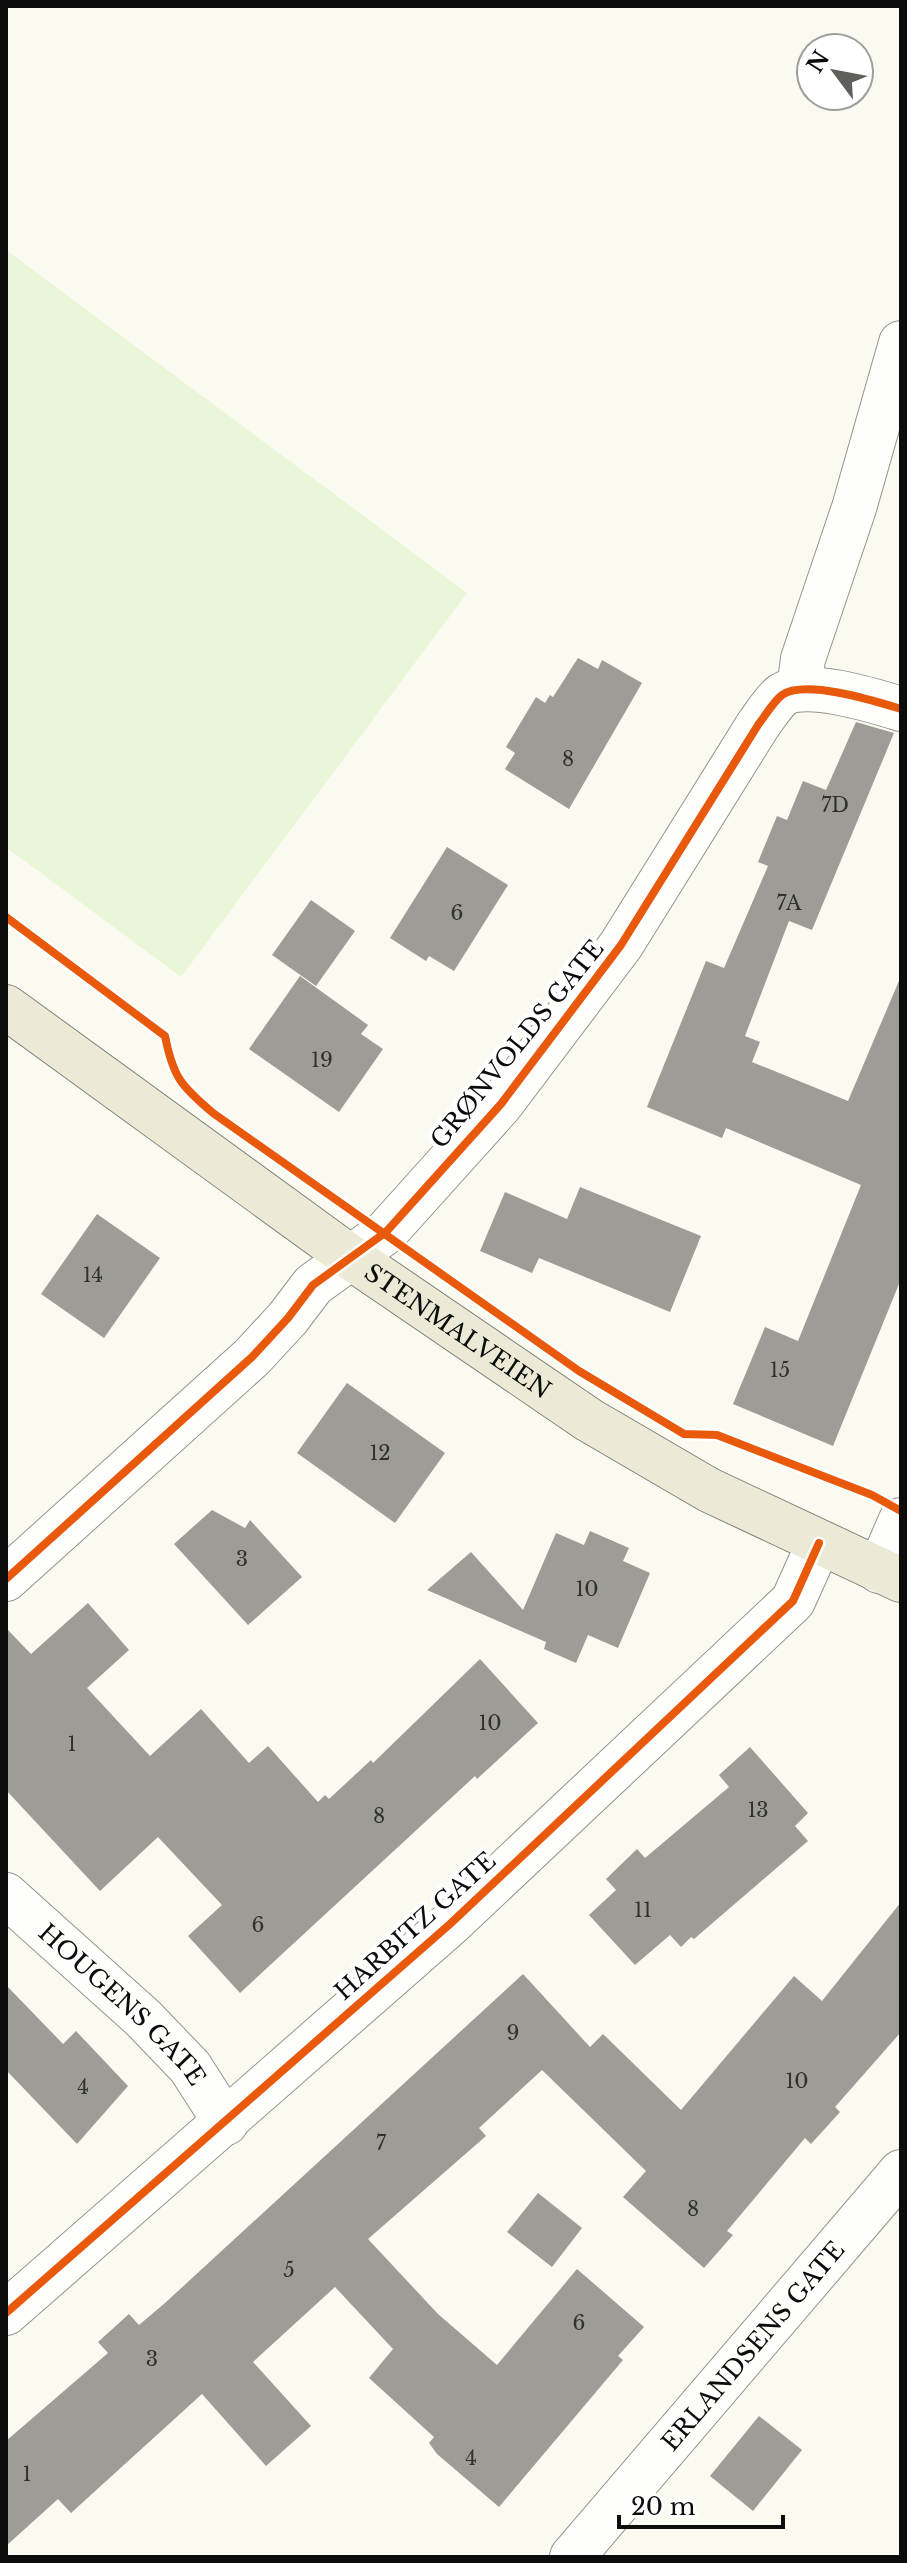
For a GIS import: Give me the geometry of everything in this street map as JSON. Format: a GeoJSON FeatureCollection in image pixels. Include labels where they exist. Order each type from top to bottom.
{"type":"FeatureCollection","features":[{"type":"Feature","properties":{"kind":"main road","name":"STENMALVEIEN"},"geometry":{"type":"LineString","coordinates":[[6,1007],[350,1257],[589,1420],[709,1490],[890,1575]]}},
{"type":"Feature","properties":{"kind":"street"},"geometry":{"type":"LineString","coordinates":[[901,343],[854,508],[803,659],[799,689],[860,697],[901,709]]}},
{"type":"Feature","properties":{"kind":"street","name":"GRØNVOLDS GATE"},"geometry":{"type":"LineString","coordinates":[[6,1579],[252,1357],[313,1285],[386,1232],[501,1104],[621,945],[758,725],[782,695],[799,689]]}},
{"type":"Feature","properties":{"kind":"street"},"geometry":{"type":"LineString","coordinates":[[890,1575],[901,1520]]}},
{"type":"Feature","properties":{"kind":"street","name":"HARBITZ GATE"},"geometry":{"type":"LineString","coordinates":[[6,2313],[397,1971],[793,1601],[819,1543]]}},
{"type":"Feature","properties":{"kind":"street","name":"HOUGENS GATE"},"geometry":{"type":"LineString","coordinates":[[6,1895],[143,2018],[190,2067],[226,2123]]}},
{"type":"Feature","properties":{"kind":"street","name":"ERLANDSENS GATE"},"geometry":{"type":"LineString","coordinates":[[572,2557],[901,2172]]}},
{"type":"Feature","properties":{"kind":"green space"},"geometry":{"type":"Polygon","coordinates":[[[6,250],[467,593],[181,977],[6,847],[6,250]]]}},
{"type":"Feature","properties":{"kind":"building"},"geometry":{"type":"Polygon","coordinates":[[[578,658],[598,669],[602,660],[642,683],[569,809],[505,769],[515,753],[506,747],[536,697],[545,703],[550,695],[553,697],[578,658]]]}},
{"type":"Feature","properties":{"kind":"building"},"geometry":{"type":"Polygon","coordinates":[[[856,722],[894,733],[812,930],[789,921],[745,1036],[760,1042],[752,1062],[848,1101],[901,976],[901,1279],[833,1446],[733,1404],[765,1327],[798,1341],[861,1185],[726,1128],[722,1138],[647,1107],[706,961],[724,968],[768,866],[758,862],[777,816],[787,820],[803,781],[826,790],[856,722]]]}},
{"type":"Feature","properties":{"kind":"building"},"geometry":{"type":"Polygon","coordinates":[[[447,847],[508,885],[454,971],[429,956],[426,961],[390,938],[447,847]]]}},
{"type":"Feature","properties":{"kind":"building"},"geometry":{"type":"Polygon","coordinates":[[[311,900],[355,931],[316,986],[272,955],[311,900]]]}},
{"type":"Feature","properties":{"kind":"building"},"geometry":{"type":"Polygon","coordinates":[[[300,976],[368,1025],[361,1034],[383,1049],[339,1112],[249,1049],[300,976]]]}},
{"type":"Feature","properties":{"kind":"building"},"geometry":{"type":"Polygon","coordinates":[[[580,1187],[701,1236],[670,1312],[539,1258],[532,1273],[480,1251],[505,1192],[567,1219],[580,1187]]]}},
{"type":"Feature","properties":{"kind":"building"},"geometry":{"type":"Polygon","coordinates":[[[97,1214],[160,1258],[104,1338],[41,1294],[97,1214]]]}},
{"type":"Feature","properties":{"kind":"building"},"geometry":{"type":"Polygon","coordinates":[[[347,1383],[445,1453],[395,1523],[297,1453],[347,1383]]]}},
{"type":"Feature","properties":{"kind":"building"},"geometry":{"type":"Polygon","coordinates":[[[212,1510],[245,1528],[250,1520],[302,1577],[248,1625],[174,1544],[212,1510]]]}},
{"type":"Feature","properties":{"kind":"building"},"geometry":{"type":"Polygon","coordinates":[[[590,1531],[629,1548],[623,1561],[650,1573],[618,1648],[588,1635],[576,1663],[544,1649],[546,1642],[427,1590],[471,1552],[523,1610],[556,1533],[584,1545],[590,1531]]]}},
{"type":"Feature","properties":{"kind":"building"},"geometry":{"type":"Polygon","coordinates":[[[88,1603],[129,1650],[87,1688],[150,1756],[201,1709],[249,1763],[268,1746],[318,1802],[325,1795],[329,1799],[371,1760],[373,1763],[480,1659],[538,1723],[477,1779],[475,1776],[240,1993],[188,1936],[222,1905],[158,1837],[100,1891],[6,1790],[6,1628],[31,1654],[88,1603]]]}},
{"type":"Feature","properties":{"kind":"building"},"geometry":{"type":"Polygon","coordinates":[[[750,1747],[808,1813],[795,1826],[808,1841],[694,1939],[691,1937],[681,1947],[670,1935],[635,1965],[589,1915],[616,1890],[606,1879],[637,1849],[645,1858],[729,1787],[719,1775],[750,1747]]]}},
{"type":"Feature","properties":{"kind":"building"},"geometry":{"type":"Polygon","coordinates":[[[901,1902],[901,2032],[835,2107],[840,2112],[811,2144],[805,2138],[727,2231],[733,2235],[704,2268],[623,2197],[646,2171],[542,2070],[479,2128],[486,2136],[368,2239],[438,2314],[497,2365],[577,2269],[644,2327],[618,2356],[623,2360],[499,2507],[437,2454],[429,2443],[434,2437],[369,2378],[393,2349],[335,2287],[253,2362],[311,2426],[266,2466],[202,2394],[71,2513],[58,2499],[6,2546],[6,2441],[108,2353],[98,2342],[129,2314],[139,2325],[165,2303],[523,1974],[590,2047],[603,2034],[681,2110],[794,1976],[822,2001],[901,1902]]]}},
{"type":"Feature","properties":{"kind":"building"},"geometry":{"type":"Polygon","coordinates":[[[6,1985],[63,2044],[76,2031],[128,2086],[77,2144],[6,2070],[6,1985]]]}},
{"type":"Feature","properties":{"kind":"building"},"geometry":{"type":"Polygon","coordinates":[[[538,2193],[582,2228],[552,2267],[507,2232],[538,2193]]]}},
{"type":"Feature","properties":{"kind":"building"},"geometry":{"type":"Polygon","coordinates":[[[759,2416],[802,2450],[753,2511],[710,2476],[759,2416]]]}},
{"type":"Feature","properties":{"kind":"cycle path"},"geometry":{"type":"LineString","coordinates":[[6,1579],[252,1357],[313,1285],[386,1232],[501,1104],[621,945],[758,725],[782,695],[807,689],[823,690],[901,709]]}},
{"type":"Feature","properties":{"kind":"cycle path"},"geometry":{"type":"LineString","coordinates":[[6,917],[165,1036],[171,1062],[180,1080],[213,1113],[579,1371],[684,1434],[717,1435],[872,1495],[901,1511]]}},
{"type":"Feature","properties":{"kind":"cycle path"},"geometry":{"type":"LineString","coordinates":[[6,2313],[450,1924],[793,1601],[819,1543]]}}]}
